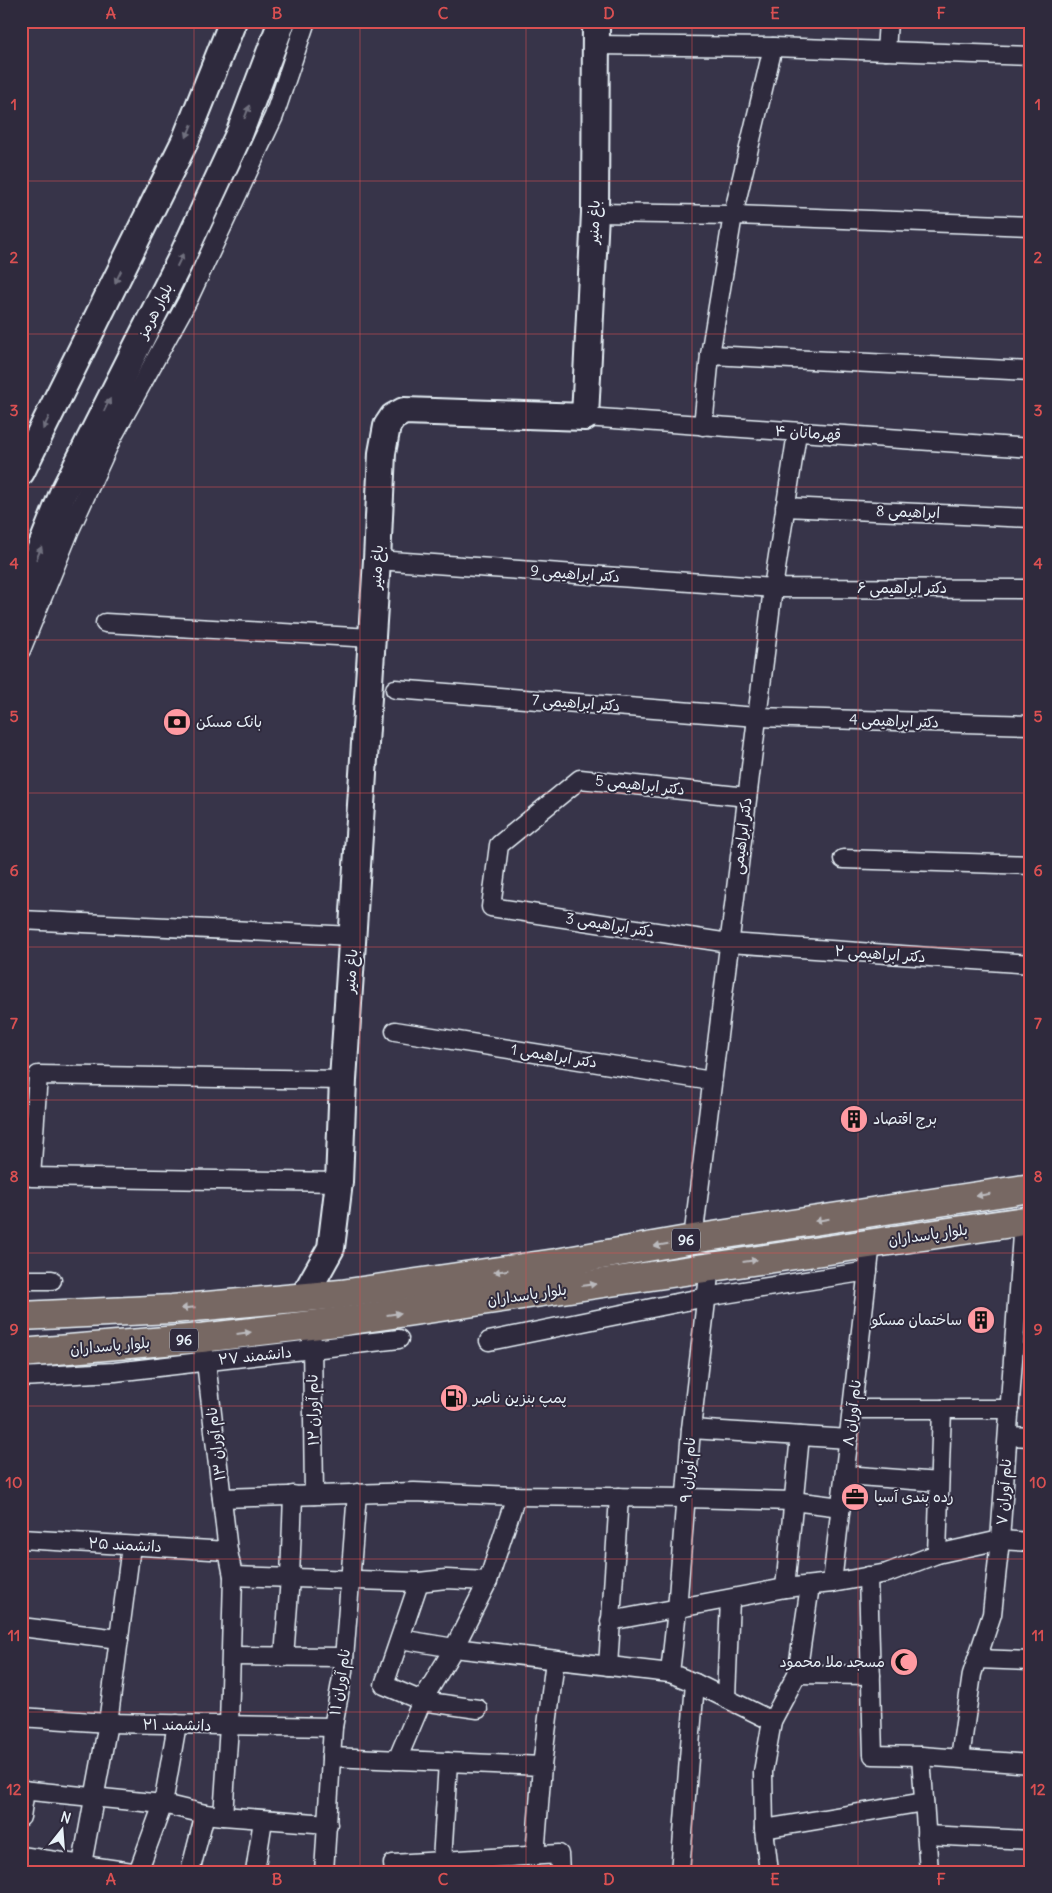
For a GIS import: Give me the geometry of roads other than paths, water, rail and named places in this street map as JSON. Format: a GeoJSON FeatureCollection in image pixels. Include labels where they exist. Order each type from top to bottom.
{"type":"FeatureCollection","features":[{"type":"Feature","properties":{"kind":"highway","name":"بلوار پاسداران"},"geometry":{"type":"LineString","coordinates":[[21,1316],[172,1309],[303,1298],[556,1263],[693,1239],[1031,1188]]}},
{"type":"Feature","properties":{"kind":"highway","name":"بلوار پاسداران"},"geometry":{"type":"LineString","coordinates":[[21,1353],[203,1350],[312,1338],[710,1267],[1027,1220]]}},
{"type":"Feature","properties":{"kind":"street"},"geometry":{"type":"LineString","coordinates":[[21,472],[185,141],[233,21]]}},
{"type":"Feature","properties":{"kind":"street","name":"بلوار هرمز"},"geometry":{"type":"LineString","coordinates":[[21,598],[63,493],[182,257],[236,141],[282,21]]}},
{"type":"Feature","properties":{"kind":"street"},"geometry":{"type":"LineString","coordinates":[[21,650],[69,532],[112,438],[187,302],[274,116],[306,21]]}},
{"type":"Feature","properties":{"kind":"street"},"geometry":{"type":"LineString","coordinates":[[886,52],[888,21]]}},
{"type":"Feature","properties":{"kind":"street"},"geometry":{"type":"LineString","coordinates":[[596,33],[773,47],[1031,56]]}},
{"type":"Feature","properties":{"kind":"street","name":"باغ منیر"},"geometry":{"type":"LineString","coordinates":[[303,1298],[331,1248],[340,1182],[343,1080],[378,560],[382,453],[387,426],[393,417],[404,411],[585,417],[596,213],[596,33]]}},
{"type":"Feature","properties":{"kind":"street"},"geometry":{"type":"LineString","coordinates":[[703,426],[710,355],[733,215],[773,47]]}},
{"type":"Feature","properties":{"kind":"street"},"geometry":{"type":"LineString","coordinates":[[596,213],[733,215],[1031,226]]}},
{"type":"Feature","properties":{"kind":"street"},"geometry":{"type":"LineString","coordinates":[[710,355],[1031,372]]}},
{"type":"Feature","properties":{"kind":"street","name":"قهرمانان ۴"},"geometry":{"type":"LineString","coordinates":[[585,417],[1031,448]]}},
{"type":"Feature","properties":{"kind":"street","name":"دکتر ابراهیمی"},"geometry":{"type":"LineString","coordinates":[[693,1239],[772,588],[797,433]]}},
{"type":"Feature","properties":{"kind":"street","name":"ابراهیمی 8"},"geometry":{"type":"LineString","coordinates":[[785,507],[1031,518]]}},
{"type":"Feature","properties":{"kind":"street","name":"دکتر ابراهیمی 9"},"geometry":{"type":"LineString","coordinates":[[378,560],[772,588]]}},
{"type":"Feature","properties":{"kind":"street","name":"دکتر ابراهیمی ۶"},"geometry":{"type":"LineString","coordinates":[[772,588],[1031,589]]}},
{"type":"Feature","properties":{"kind":"street"},"geometry":{"type":"LineString","coordinates":[[105,623],[372,638]]}},
{"type":"Feature","properties":{"kind":"street","name":"دکتر ابراهیمی 7"},"geometry":{"type":"LineString","coordinates":[[395,689],[757,717]]}},
{"type":"Feature","properties":{"kind":"street","name":"دکتر ابراهیمی 4"},"geometry":{"type":"LineString","coordinates":[[757,717],[1031,725]]}},
{"type":"Feature","properties":{"kind":"street","name":"دکتر ابراهیمی 5"},"geometry":{"type":"LineString","coordinates":[[492,907],[500,845],[580,779],[747,796]]}},
{"type":"Feature","properties":{"kind":"street"},"geometry":{"type":"LineString","coordinates":[[843,859],[1031,866]]}},
{"type":"Feature","properties":{"kind":"street","name":"دکتر ابراهیمی 3"},"geometry":{"type":"LineString","coordinates":[[492,907],[729,943]]}},
{"type":"Feature","properties":{"kind":"street"},"geometry":{"type":"LineString","coordinates":[[21,920],[353,936]]}},
{"type":"Feature","properties":{"kind":"street","name":"دکتر ابراهیمی ۲"},"geometry":{"type":"LineString","coordinates":[[729,943],[1031,964]]}},
{"type":"Feature","properties":{"kind":"street","name":"دکتر ابراهیمی 1"},"geometry":{"type":"LineString","coordinates":[[395,1031],[712,1081]]}},
{"type":"Feature","properties":{"kind":"street"},"geometry":{"type":"LineString","coordinates":[[340,1182],[31,1177],[38,1075],[343,1080]]}},
{"type":"Feature","properties":{"kind":"street","name":"نام آوران ۷"},"geometry":{"type":"LineString","coordinates":[[960,1758],[972,1674],[992,1614],[1027,1220]]}},
{"type":"Feature","properties":{"kind":"street","name":"نام آوران ۸"},"geometry":{"type":"LineString","coordinates":[[832,1583],[871,1244]]}},
{"type":"Feature","properties":{"kind":"street","name":"نام آوران ۹"},"geometry":{"type":"LineString","coordinates":[[670,1674],[687,1498],[691,1429],[710,1267]]}},
{"type":"Feature","properties":{"kind":"street"},"geometry":{"type":"LineString","coordinates":[[489,1341],[706,1297],[868,1271]]}},
{"type":"Feature","properties":{"kind":"street"},"geometry":{"type":"LineString","coordinates":[[21,1280],[52,1280]]}},
{"type":"Feature","properties":{"kind":"street","name":"دانشمند ۲۷"},"geometry":{"type":"LineString","coordinates":[[312,1338],[400,1339]]}},
{"type":"Feature","properties":{"kind":"street","name":"نام آوران ۱۲"},"geometry":{"type":"LineString","coordinates":[[312,1338],[314,1495]]}},
{"type":"Feature","properties":{"kind":"street","name":"دانشمند ۲۷"},"geometry":{"type":"LineString","coordinates":[[21,1378],[115,1372],[203,1350]]}},
{"type":"Feature","properties":{"kind":"street","name":"نام آوران ۱۳"},"geometry":{"type":"LineString","coordinates":[[190,1872],[214,1815],[229,1726],[232,1656],[233,1576],[228,1551],[203,1350]]}},
{"type":"Feature","properties":{"kind":"street"},"geometry":{"type":"LineString","coordinates":[[852,1409],[1010,1409]]}},
{"type":"Feature","properties":{"kind":"street"},"geometry":{"type":"LineString","coordinates":[[937,1554],[942,1409]]}},
{"type":"Feature","properties":{"kind":"street"},"geometry":{"type":"LineString","coordinates":[[691,1429],[848,1439]]}},
{"type":"Feature","properties":{"kind":"street"},"geometry":{"type":"LineString","coordinates":[[785,1588],[800,1436]]}},
{"type":"Feature","properties":{"kind":"street"},"geometry":{"type":"LineString","coordinates":[[1008,1436],[1031,1437]]}},
{"type":"Feature","properties":{"kind":"street"},"geometry":{"type":"LineString","coordinates":[[845,1475],[939,1482]]}},
{"type":"Feature","properties":{"kind":"street"},"geometry":{"type":"LineString","coordinates":[[222,1498],[414,1492],[516,1496],[794,1501],[841,1507]]}},
{"type":"Feature","properties":{"kind":"street","name":"نام آوران ۱۱"},"geometry":{"type":"LineString","coordinates":[[324,1872],[333,1727],[344,1657],[352,1581],[358,1493]]}},
{"type":"Feature","properties":{"kind":"street"},"geometry":{"type":"LineString","coordinates":[[284,1657],[290,1578],[293,1495]]}},
{"type":"Feature","properties":{"kind":"street"},"geometry":{"type":"LineString","coordinates":[[397,1760],[422,1701],[454,1648],[488,1581],[516,1496]]}},
{"type":"Feature","properties":{"kind":"street"},"geometry":{"type":"LineString","coordinates":[[608,1666],[619,1497]]}},
{"type":"Feature","properties":{"kind":"street","name":"دانشمند ۲۵"},"geometry":{"type":"LineString","coordinates":[[21,1539],[228,1551]]}},
{"type":"Feature","properties":{"kind":"street"},"geometry":{"type":"LineString","coordinates":[[610,1621],[677,1610],[785,1588],[832,1583],[868,1576],[886,1572],[937,1554],[1000,1540],[1031,1542]]}},
{"type":"Feature","properties":{"kind":"street"},"geometry":{"type":"LineString","coordinates":[[82,1864],[108,1723],[131,1546]]}},
{"type":"Feature","properties":{"kind":"street"},"geometry":{"type":"LineString","coordinates":[[233,1576],[352,1581],[418,1582],[446,1579],[488,1581]]}},
{"type":"Feature","properties":{"kind":"street"},"geometry":{"type":"LineString","coordinates":[[868,1576],[873,1756],[921,1756],[1031,1764]]}},
{"type":"Feature","properties":{"kind":"street"},"geometry":{"type":"LineString","coordinates":[[418,1582],[384,1685],[422,1701],[478,1709]]}},
{"type":"Feature","properties":{"kind":"street"},"geometry":{"type":"LineString","coordinates":[[768,1872],[764,1828],[763,1772],[772,1721],[797,1674],[810,1586]]}},
{"type":"Feature","properties":{"kind":"street"},"geometry":{"type":"LineString","coordinates":[[726,1697],[730,1599]]}},
{"type":"Feature","properties":{"kind":"street"},"geometry":{"type":"LineString","coordinates":[[21,1627],[119,1639]]}},
{"type":"Feature","properties":{"kind":"street"},"geometry":{"type":"LineString","coordinates":[[400,1639],[454,1648],[670,1674],[726,1697],[772,1721]]}},
{"type":"Feature","properties":{"kind":"street"},"geometry":{"type":"LineString","coordinates":[[232,1656],[344,1657]]}},
{"type":"Feature","properties":{"kind":"street"},"geometry":{"type":"LineString","coordinates":[[977,1659],[1031,1661]]}},
{"type":"Feature","properties":{"kind":"street"},"geometry":{"type":"LineString","coordinates":[[535,1856],[542,1766],[555,1660]]}},
{"type":"Feature","properties":{"kind":"street"},"geometry":{"type":"LineString","coordinates":[[797,1674],[871,1675]]}},
{"type":"Feature","properties":{"kind":"street"},"geometry":{"type":"LineString","coordinates":[[680,1872],[695,1683]]}},
{"type":"Feature","properties":{"kind":"street","name":"دانشمند ۲۱"},"geometry":{"type":"LineString","coordinates":[[21,1717],[108,1723],[333,1727]]}},
{"type":"Feature","properties":{"kind":"street"},"geometry":{"type":"LineString","coordinates":[[138,1872],[163,1804],[178,1724]]}},
{"type":"Feature","properties":{"kind":"street"},"geometry":{"type":"LineString","coordinates":[[921,1756],[929,1872]]}},
{"type":"Feature","properties":{"kind":"street"},"geometry":{"type":"LineString","coordinates":[[331,1757],[542,1766]]}},
{"type":"Feature","properties":{"kind":"street"},"geometry":{"type":"LineString","coordinates":[[442,1862],[448,1762]]}},
{"type":"Feature","properties":{"kind":"street"},"geometry":{"type":"LineString","coordinates":[[21,1816],[23,1790],[163,1804],[214,1815],[328,1824]]}},
{"type":"Feature","properties":{"kind":"street"},"geometry":{"type":"LineString","coordinates":[[764,1828],[924,1802]]}},
{"type":"Feature","properties":{"kind":"street"},"geometry":{"type":"LineString","coordinates":[[255,1872],[263,1820]]}},
{"type":"Feature","properties":{"kind":"street"},"geometry":{"type":"LineString","coordinates":[[926,1836],[1031,1840]]}},
{"type":"Feature","properties":{"kind":"street"},"geometry":{"type":"LineString","coordinates":[[394,1872],[393,1864],[560,1854],[560,1872]]}},
{"type":"Feature","properties":{"kind":"street"},"geometry":{"type":"LineString","coordinates":[[21,1856],[132,1872]]}},
{"type":"Feature","properties":{"kind":"place","name":"بانک مسکن"},"geometry":{"type":"Point","coordinates":[177,722]}},
{"type":"Feature","properties":{"kind":"place","name":"برج اقتصاد"},"geometry":{"type":"Point","coordinates":[854,1119]}},
{"type":"Feature","properties":{"kind":"place","name":"ساختمان مسکو"},"geometry":{"type":"Point","coordinates":[981,1320]}},
{"type":"Feature","properties":{"kind":"place","name":"پمپ بنزین ناصر"},"geometry":{"type":"Point","coordinates":[454,1398]}},
{"type":"Feature","properties":{"kind":"place","name":"رده بندی آسیا"},"geometry":{"type":"Point","coordinates":[855,1497]}},
{"type":"Feature","properties":{"kind":"place","name":"مسجد ملا محمود"},"geometry":{"type":"Point","coordinates":[904,1662]}}]}
